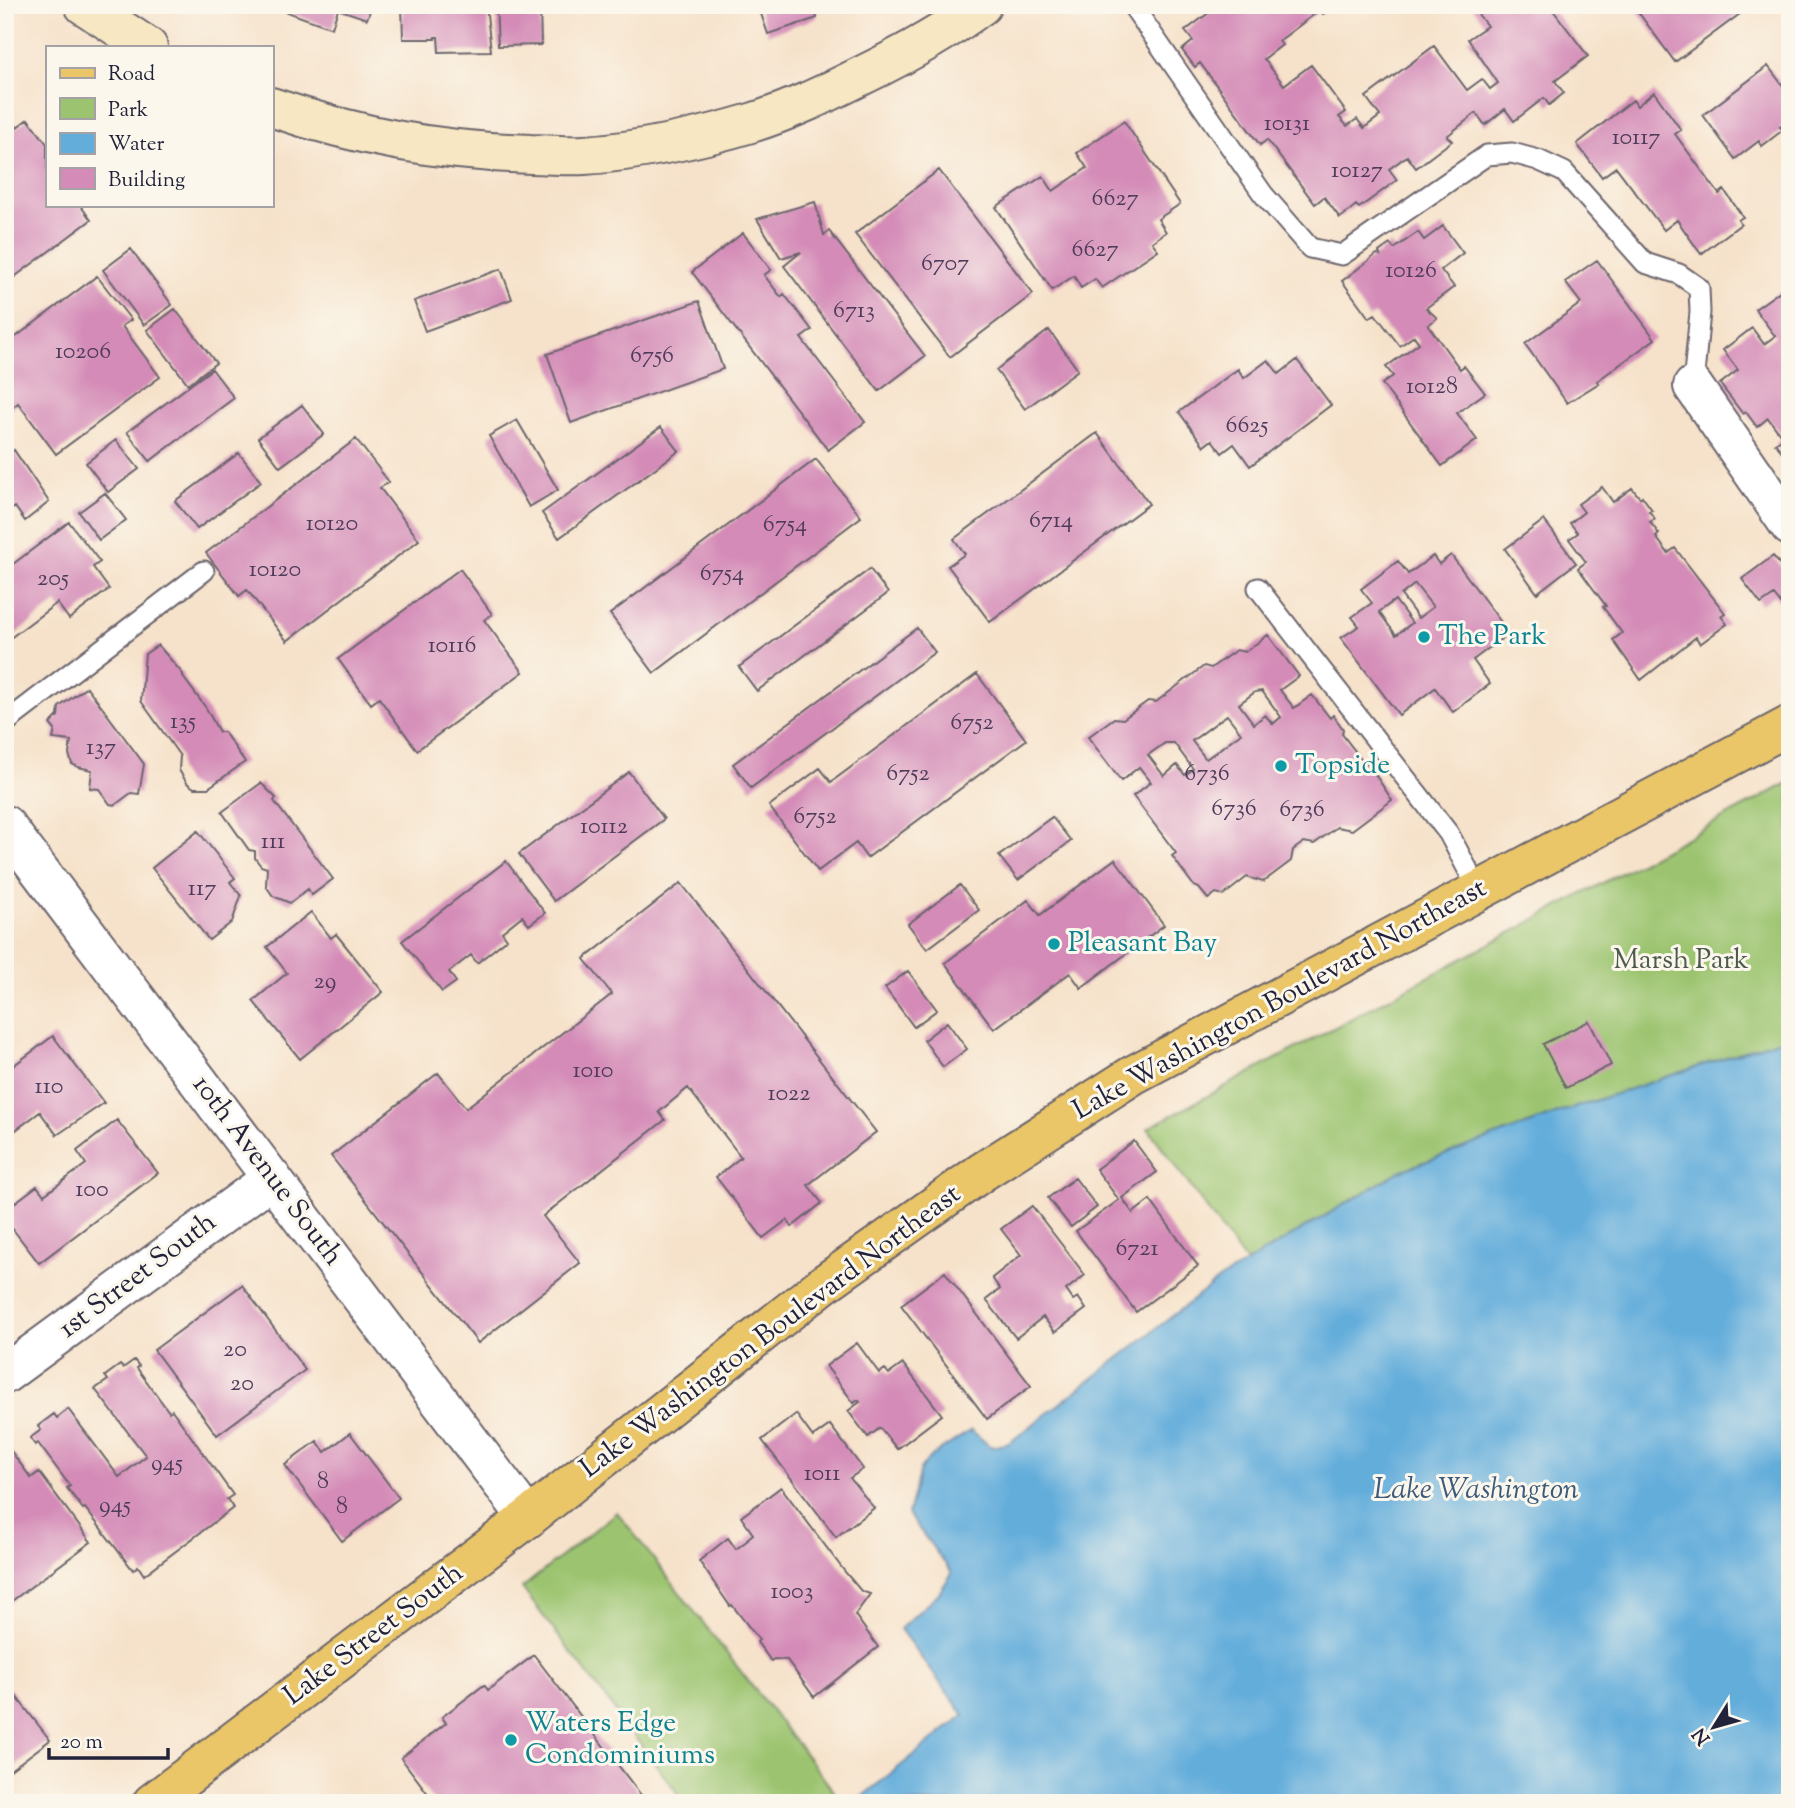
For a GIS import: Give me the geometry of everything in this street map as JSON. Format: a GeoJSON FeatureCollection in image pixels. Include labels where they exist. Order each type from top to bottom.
{"type":"FeatureCollection","features":[{"type":"Feature","properties":{"kind":"main road","name":"Lake Washington Boulevard Northeast"},"geometry":{"type":"LineString","coordinates":[[528,1518],[824,1284],[982,1172],[1133,1075],[1790,725]]}},
{"type":"Feature","properties":{"kind":"main road","name":"Lake Street South"},"geometry":{"type":"LineString","coordinates":[[152,1803],[528,1518]]}},
{"type":"Feature","properties":{"kind":"street"},"geometry":{"type":"LineString","coordinates":[[84,5],[146,46]]}},
{"type":"Feature","properties":{"kind":"street"},"geometry":{"type":"LineString","coordinates":[[273,108],[385,140],[435,148],[490,153],[584,155],[680,141],[752,123],[817,98],[912,51],[982,5]]}},
{"type":"Feature","properties":{"kind":"street"},"geometry":{"type":"LineString","coordinates":[[1693,386],[1790,526]]}},
{"type":"Feature","properties":{"kind":"street","name":"10th Avenue South"},"geometry":{"type":"LineString","coordinates":[[5,825],[528,1518]]}},
{"type":"Feature","properties":{"kind":"street","name":"1st Street South"},"geometry":{"type":"LineString","coordinates":[[5,1374],[272,1178]]}},
{"type":"Feature","properties":{"kind":"lane"},"geometry":{"type":"LineString","coordinates":[[1132,5],[1263,194],[1310,248],[1342,255],[1487,155],[1512,153],[1538,160],[1564,172],[1645,263],[1679,274],[1699,288],[1700,312],[1693,386]]}},
{"type":"Feature","properties":{"kind":"lane"},"geometry":{"type":"LineString","coordinates":[[5,723],[204,571]]}},
{"type":"Feature","properties":{"kind":"lane"},"geometry":{"type":"LineString","coordinates":[[1258,589],[1449,834],[1479,891]]}},
{"type":"Feature","properties":{"kind":"green space","name":"Marsh Park"},"geometry":{"type":"Polygon","coordinates":[[[1790,782],[1790,1036],[1564,1111],[1400,1171],[1246,1263],[1148,1128],[1790,782]]]}},
{"type":"Feature","properties":{"kind":"green space"},"geometry":{"type":"Polygon","coordinates":[[[617,1512],[843,1803],[685,1803],[522,1588],[617,1512]]]}},
{"type":"Feature","properties":{"kind":"water","name":"Lake Washington"},"geometry":{"type":"Polygon","coordinates":[[[1790,1036],[1790,1803],[854,1803],[964,1715],[900,1629],[939,1593],[952,1573],[908,1514],[920,1470],[929,1458],[971,1430],[991,1447],[1009,1443],[1220,1279],[1400,1171],[1564,1111],[1790,1036]]]}},
{"type":"Feature","properties":{"kind":"building"},"geometry":{"type":"Polygon","coordinates":[[[286,5],[372,5],[367,19],[338,9],[332,28],[284,11],[286,5]]]}},
{"type":"Feature","properties":{"kind":"building"},"geometry":{"type":"Polygon","coordinates":[[[402,5],[486,5],[491,51],[439,52],[438,37],[403,39],[402,5]]]}},
{"type":"Feature","properties":{"kind":"building"},"geometry":{"type":"Polygon","coordinates":[[[496,5],[540,5],[541,45],[498,46],[496,5]]]}},
{"type":"Feature","properties":{"kind":"building"},"geometry":{"type":"Polygon","coordinates":[[[758,5],[834,6],[816,12],[817,18],[768,34],[758,5]]]}},
{"type":"Feature","properties":{"kind":"building"},"geometry":{"type":"Polygon","coordinates":[[[1213,5],[1335,5],[1323,14],[1320,10],[1279,41],[1282,45],[1264,59],[1284,85],[1311,65],[1346,112],[1339,117],[1347,126],[1357,119],[1364,128],[1380,116],[1366,97],[1434,46],[1467,90],[1482,79],[1490,89],[1498,83],[1468,39],[1487,26],[1471,5],[1549,5],[1588,56],[1555,81],[1564,93],[1549,105],[1544,98],[1514,121],[1505,109],[1485,125],[1476,113],[1447,136],[1452,141],[1416,168],[1407,156],[1389,169],[1397,180],[1359,208],[1356,205],[1340,218],[1324,197],[1315,204],[1267,140],[1260,145],[1200,63],[1195,67],[1182,50],[1193,41],[1185,31],[1215,8],[1213,5]]]}},
{"type":"Feature","properties":{"kind":"building"},"geometry":{"type":"Polygon","coordinates":[[[1633,5],[1752,5],[1675,62],[1633,5]]]}},
{"type":"Feature","properties":{"kind":"building"},"geometry":{"type":"Polygon","coordinates":[[[1768,66],[1790,95],[1790,120],[1780,127],[1783,130],[1762,146],[1759,141],[1735,159],[1703,115],[1768,66]]]}},
{"type":"Feature","properties":{"kind":"building"},"geometry":{"type":"Polygon","coordinates":[[[1654,92],[1681,130],[1675,134],[1719,194],[1724,190],[1743,217],[1738,220],[1741,224],[1701,254],[1677,220],[1664,230],[1616,167],[1602,177],[1577,144],[1633,100],[1637,106],[1654,92]]]}},
{"type":"Feature","properties":{"kind":"building"},"geometry":{"type":"Polygon","coordinates":[[[28,119],[46,143],[46,206],[81,206],[91,220],[5,284],[5,136],[28,119]]]}},
{"type":"Feature","properties":{"kind":"building"},"geometry":{"type":"Polygon","coordinates":[[[1124,121],[1180,204],[1158,219],[1166,232],[1152,242],[1158,250],[1102,288],[1095,279],[1081,288],[1074,276],[1052,290],[996,207],[1043,176],[1053,191],[1087,168],[1077,153],[1124,121]]]}},
{"type":"Feature","properties":{"kind":"building"},"geometry":{"type":"Polygon","coordinates":[[[939,170],[1033,294],[950,357],[855,234],[939,170]]]}},
{"type":"Feature","properties":{"kind":"building"},"geometry":{"type":"Polygon","coordinates":[[[815,202],[824,235],[829,231],[925,356],[879,391],[784,266],[801,252],[781,258],[757,219],[815,202]]]}},
{"type":"Feature","properties":{"kind":"building"},"geometry":{"type":"Polygon","coordinates":[[[1443,226],[1463,253],[1441,270],[1454,287],[1426,308],[1437,318],[1428,325],[1460,369],[1464,366],[1485,393],[1457,413],[1477,440],[1442,466],[1382,384],[1393,376],[1386,367],[1419,343],[1414,336],[1400,346],[1375,314],[1369,318],[1342,281],[1377,254],[1380,255],[1379,252],[1390,244],[1394,249],[1418,232],[1424,240],[1443,226]]]}},
{"type":"Feature","properties":{"kind":"building"},"geometry":{"type":"Polygon","coordinates":[[[743,233],[771,270],[764,275],[781,297],[784,294],[812,330],[801,338],[865,422],[828,450],[692,272],[743,233]]]}},
{"type":"Feature","properties":{"kind":"building"},"geometry":{"type":"Polygon","coordinates":[[[131,249],[172,305],[144,325],[103,270],[131,249]]]}},
{"type":"Feature","properties":{"kind":"building"},"geometry":{"type":"Polygon","coordinates":[[[1597,260],[1655,339],[1597,381],[1599,383],[1567,403],[1525,344],[1581,303],[1565,282],[1597,260]]]}},
{"type":"Feature","properties":{"kind":"building"},"geometry":{"type":"Polygon","coordinates":[[[501,269],[512,299],[425,331],[414,301],[501,269]]]}},
{"type":"Feature","properties":{"kind":"building"},"geometry":{"type":"Polygon","coordinates":[[[97,276],[131,320],[122,326],[160,377],[56,454],[18,403],[9,410],[5,405],[5,345],[97,276]]]}},
{"type":"Feature","properties":{"kind":"building"},"geometry":{"type":"Polygon","coordinates":[[[1790,284],[1790,456],[1787,458],[1775,443],[1783,438],[1768,418],[1757,427],[1746,412],[1743,414],[1720,384],[1738,370],[1723,350],[1752,328],[1764,344],[1775,336],[1755,309],[1790,284]]]}},
{"type":"Feature","properties":{"kind":"building"},"geometry":{"type":"Polygon","coordinates":[[[699,301],[723,369],[571,423],[547,354],[699,301]]]}},
{"type":"Feature","properties":{"kind":"building"},"geometry":{"type":"Polygon","coordinates":[[[175,309],[216,363],[188,384],[147,330],[175,309]]]}},
{"type":"Feature","properties":{"kind":"building"},"geometry":{"type":"Polygon","coordinates":[[[1049,330],[1078,370],[1025,409],[996,370],[1049,330]]]}},
{"type":"Feature","properties":{"kind":"building"},"geometry":{"type":"Polygon","coordinates":[[[1268,360],[1279,374],[1297,360],[1331,405],[1250,466],[1234,444],[1222,453],[1212,440],[1204,446],[1179,412],[1238,369],[1244,378],[1268,360]]]}},
{"type":"Feature","properties":{"kind":"building"},"geometry":{"type":"Polygon","coordinates":[[[212,369],[234,398],[150,461],[127,432],[212,369]]]}},
{"type":"Feature","properties":{"kind":"building"},"geometry":{"type":"Polygon","coordinates":[[[302,405],[324,434],[280,467],[258,438],[302,405]]]}},
{"type":"Feature","properties":{"kind":"building"},"geometry":{"type":"Polygon","coordinates":[[[517,420],[558,490],[529,507],[489,436],[517,420]]]}},
{"type":"Feature","properties":{"kind":"building"},"geometry":{"type":"Polygon","coordinates":[[[661,427],[679,451],[559,538],[542,513],[661,427]]]}},
{"type":"Feature","properties":{"kind":"building"},"geometry":{"type":"Polygon","coordinates":[[[1097,433],[1149,504],[990,622],[948,566],[965,554],[954,539],[1097,433]]]}},
{"type":"Feature","properties":{"kind":"building"},"geometry":{"type":"Polygon","coordinates":[[[356,439],[389,482],[380,488],[419,540],[287,641],[247,590],[239,596],[206,553],[356,439]]]}},
{"type":"Feature","properties":{"kind":"building"},"geometry":{"type":"Polygon","coordinates":[[[116,440],[139,469],[108,492],[86,463],[116,440]]]}},
{"type":"Feature","properties":{"kind":"building"},"geometry":{"type":"Polygon","coordinates":[[[5,445],[11,452],[14,450],[49,502],[25,521],[15,507],[5,514],[5,445]]]}},
{"type":"Feature","properties":{"kind":"building"},"geometry":{"type":"Polygon","coordinates":[[[239,453],[261,482],[197,529],[175,501],[239,453]]]}},
{"type":"Feature","properties":{"kind":"building"},"geometry":{"type":"Polygon","coordinates":[[[816,459],[861,517],[654,673],[610,614],[816,459]]]}},
{"type":"Feature","properties":{"kind":"building"},"geometry":{"type":"Polygon","coordinates":[[[1602,487],[1613,502],[1632,488],[1640,498],[1642,496],[1652,510],[1649,511],[1655,519],[1650,522],[1659,534],[1656,537],[1668,553],[1675,548],[1725,613],[1721,616],[1727,624],[1700,644],[1696,637],[1641,680],[1613,640],[1622,633],[1578,568],[1586,562],[1569,539],[1578,533],[1570,523],[1584,512],[1578,504],[1602,487]]]}},
{"type":"Feature","properties":{"kind":"building"},"geometry":{"type":"Polygon","coordinates":[[[105,493],[126,520],[99,540],[79,512],[105,493]]]}},
{"type":"Feature","properties":{"kind":"building"},"geometry":{"type":"Polygon","coordinates":[[[1544,520],[1576,563],[1537,593],[1505,549],[1544,520]]]}},
{"type":"Feature","properties":{"kind":"building"},"geometry":{"type":"Polygon","coordinates":[[[69,522],[100,562],[93,567],[109,589],[69,619],[57,603],[5,642],[5,570],[69,522]]]}},
{"type":"Feature","properties":{"kind":"building","name":"The Park"},"geometry":{"type":"Polygon","coordinates":[[[1451,555],[1509,633],[1473,660],[1490,684],[1453,712],[1435,688],[1399,715],[1341,638],[1359,626],[1352,617],[1372,603],[1361,589],[1398,561],[1408,574],[1433,556],[1439,564],[1451,555]],[[1415,584],[1401,595],[1418,618],[1433,607],[1415,584]],[[1395,600],[1379,612],[1396,635],[1412,623],[1395,600]]]}},
{"type":"Feature","properties":{"kind":"building"},"geometry":{"type":"Polygon","coordinates":[[[1773,556],[1790,577],[1790,610],[1787,612],[1774,595],[1761,604],[1742,579],[1773,556]]]}},
{"type":"Feature","properties":{"kind":"building"},"geometry":{"type":"Polygon","coordinates":[[[460,569],[492,614],[484,620],[523,672],[417,750],[379,698],[371,704],[338,659],[460,569]]]}},
{"type":"Feature","properties":{"kind":"building"},"geometry":{"type":"Polygon","coordinates":[[[870,569],[888,593],[757,691],[739,667],[870,569]]]}},
{"type":"Feature","properties":{"kind":"building"},"geometry":{"type":"Polygon","coordinates":[[[917,628],[935,652],[751,788],[733,764],[917,628]]]}},
{"type":"Feature","properties":{"kind":"building","name":"Topside"},"geometry":{"type":"Polygon","coordinates":[[[1268,635],[1299,676],[1280,690],[1294,708],[1312,695],[1330,718],[1333,715],[1343,729],[1342,734],[1365,764],[1367,762],[1392,800],[1352,830],[1337,827],[1314,844],[1304,842],[1293,850],[1291,861],[1263,882],[1247,877],[1224,895],[1216,893],[1208,899],[1194,886],[1172,856],[1176,853],[1133,796],[1151,782],[1139,767],[1121,781],[1088,737],[1114,718],[1123,719],[1148,701],[1156,702],[1204,666],[1211,668],[1236,650],[1245,652],[1268,635]],[[1262,691],[1255,692],[1239,704],[1254,724],[1265,715],[1273,724],[1281,717],[1262,691]],[[1227,715],[1192,741],[1206,759],[1241,733],[1227,715]],[[1165,743],[1148,755],[1164,776],[1177,765],[1185,775],[1193,769],[1174,743],[1165,743]]]}},
{"type":"Feature","properties":{"kind":"building"},"geometry":{"type":"Polygon","coordinates":[[[158,645],[183,674],[219,732],[224,732],[245,762],[208,788],[194,788],[187,783],[179,770],[180,756],[141,701],[145,654],[158,645]]]}},
{"type":"Feature","properties":{"kind":"building"},"geometry":{"type":"Polygon","coordinates":[[[977,674],[1026,740],[867,858],[856,843],[818,871],[769,806],[820,768],[831,782],[977,674]]]}},
{"type":"Feature","properties":{"kind":"building"},"geometry":{"type":"Polygon","coordinates":[[[87,687],[144,764],[139,794],[131,793],[115,805],[110,804],[99,789],[90,788],[92,770],[72,764],[69,754],[71,741],[53,739],[55,730],[50,724],[58,716],[59,707],[87,687]]]}},
{"type":"Feature","properties":{"kind":"building"},"geometry":{"type":"Polygon","coordinates":[[[629,772],[664,819],[554,901],[519,854],[629,772]]]}},
{"type":"Feature","properties":{"kind":"building"},"geometry":{"type":"Polygon","coordinates":[[[261,783],[276,798],[274,801],[333,879],[312,895],[308,889],[290,903],[273,896],[266,886],[267,868],[261,866],[255,858],[255,851],[249,850],[222,812],[261,783]]]}},
{"type":"Feature","properties":{"kind":"building"},"geometry":{"type":"Polygon","coordinates":[[[1052,817],[1071,841],[1018,880],[999,856],[1052,817]]]}},
{"type":"Feature","properties":{"kind":"building"},"geometry":{"type":"Polygon","coordinates":[[[198,831],[235,878],[230,882],[241,896],[232,922],[209,940],[152,868],[198,831]]]}},
{"type":"Feature","properties":{"kind":"building","name":"Pleasant Bay"},"geometry":{"type":"Polygon","coordinates":[[[1115,859],[1164,925],[1081,988],[1070,973],[994,1029],[945,963],[1028,900],[1040,915],[1115,859]]]}},
{"type":"Feature","properties":{"kind":"building"},"geometry":{"type":"Polygon","coordinates":[[[506,861],[545,913],[529,925],[522,916],[502,932],[507,939],[477,963],[471,955],[449,972],[456,982],[442,992],[402,941],[506,861]]]}},
{"type":"Feature","properties":{"kind":"building"},"geometry":{"type":"Polygon","coordinates":[[[681,883],[876,1132],[808,1185],[822,1203],[792,1227],[787,1220],[763,1238],[716,1177],[741,1157],[688,1088],[659,1112],[665,1120],[543,1216],[580,1263],[478,1343],[331,1156],[438,1073],[466,1108],[612,994],[584,959],[681,883]]]}},
{"type":"Feature","properties":{"kind":"building"},"geometry":{"type":"Polygon","coordinates":[[[960,885],[979,910],[927,949],[908,924],[960,885]]]}},
{"type":"Feature","properties":{"kind":"building"},"geometry":{"type":"Polygon","coordinates":[[[311,912],[331,938],[336,934],[383,992],[300,1059],[253,1001],[287,973],[267,947],[311,912]]]}},
{"type":"Feature","properties":{"kind":"building"},"geometry":{"type":"Polygon","coordinates":[[[908,971],[937,1010],[914,1027],[885,988],[908,971]]]}},
{"type":"Feature","properties":{"kind":"building"},"geometry":{"type":"Polygon","coordinates":[[[1589,1021],[1611,1065],[1566,1088],[1543,1044],[1589,1021]]]}},
{"type":"Feature","properties":{"kind":"building"},"geometry":{"type":"Polygon","coordinates":[[[947,1022],[967,1049],[943,1067],[924,1040],[947,1022]]]}},
{"type":"Feature","properties":{"kind":"building"},"geometry":{"type":"Polygon","coordinates":[[[53,1036],[104,1103],[57,1135],[40,1112],[5,1138],[5,1072],[53,1036]]]}},
{"type":"Feature","properties":{"kind":"building"},"geometry":{"type":"Polygon","coordinates":[[[117,1120],[158,1173],[39,1263],[5,1219],[5,1210],[37,1186],[44,1195],[86,1164],[77,1151],[117,1120]]]}},
{"type":"Feature","properties":{"kind":"building"},"geometry":{"type":"Polygon","coordinates":[[[1134,1141],[1157,1172],[1122,1198],[1133,1213],[1150,1200],[1198,1266],[1136,1312],[1076,1231],[1119,1200],[1096,1169],[1134,1141]]]}},
{"type":"Feature","properties":{"kind":"building"},"geometry":{"type":"Polygon","coordinates":[[[1075,1178],[1097,1207],[1071,1227],[1048,1198],[1075,1178]]]}},
{"type":"Feature","properties":{"kind":"building"},"geometry":{"type":"Polygon","coordinates":[[[1032,1206],[1085,1275],[1066,1290],[1073,1300],[1078,1297],[1086,1309],[1055,1332],[1043,1317],[1016,1338],[986,1300],[1000,1289],[992,1278],[1021,1255],[1001,1229],[1032,1206]]]}},
{"type":"Feature","properties":{"kind":"building"},"geometry":{"type":"Polygon","coordinates":[[[945,1272],[1031,1386],[987,1419],[901,1305],[945,1272]]]}},
{"type":"Feature","properties":{"kind":"building"},"geometry":{"type":"Polygon","coordinates":[[[242,1285],[305,1370],[217,1435],[154,1350],[242,1285]]]}},
{"type":"Feature","properties":{"kind":"building"},"geometry":{"type":"Polygon","coordinates":[[[857,1343],[879,1373],[885,1369],[889,1374],[903,1364],[942,1415],[897,1449],[880,1428],[868,1437],[848,1411],[860,1402],[858,1400],[854,1403],[826,1366],[857,1343]]]}},
{"type":"Feature","properties":{"kind":"building"},"geometry":{"type":"Polygon","coordinates":[[[134,1360],[169,1412],[172,1410],[233,1495],[227,1499],[233,1508],[144,1575],[138,1566],[133,1570],[67,1488],[70,1486],[38,1443],[35,1445],[30,1438],[41,1430],[38,1426],[54,1414],[57,1418],[68,1409],[119,1477],[146,1456],[95,1389],[108,1380],[105,1376],[120,1365],[123,1368],[134,1360]]]}},
{"type":"Feature","properties":{"kind":"building"},"geometry":{"type":"Polygon","coordinates":[[[796,1414],[813,1437],[830,1425],[863,1469],[850,1478],[874,1508],[836,1537],[762,1440],[796,1414]]]}},
{"type":"Feature","properties":{"kind":"building"},"geometry":{"type":"Polygon","coordinates":[[[350,1433],[399,1498],[342,1541],[285,1465],[317,1441],[325,1452],[350,1433]]]}},
{"type":"Feature","properties":{"kind":"building"},"geometry":{"type":"Polygon","coordinates":[[[5,1443],[31,1478],[39,1472],[91,1542],[5,1606],[5,1443]]]}},
{"type":"Feature","properties":{"kind":"building"},"geometry":{"type":"Polygon","coordinates":[[[781,1487],[845,1572],[861,1591],[870,1594],[855,1615],[878,1647],[814,1697],[787,1660],[771,1661],[757,1642],[759,1640],[732,1605],[730,1606],[699,1561],[728,1538],[736,1549],[748,1540],[753,1534],[741,1517],[781,1487]]]}},
{"type":"Feature","properties":{"kind":"building","name":"Waters Edge Condominiums"},"geometry":{"type":"Polygon","coordinates":[[[534,1655],[647,1803],[435,1803],[401,1758],[446,1723],[442,1717],[484,1685],[488,1690],[534,1655]]]}},
{"type":"Feature","properties":{"kind":"building"},"geometry":{"type":"Polygon","coordinates":[[[5,1682],[50,1740],[5,1774],[5,1682]]]}},
{"type":"Feature","properties":{"kind":"place","name":"The Park"},"geometry":{"type":"Point","coordinates":[1424,637]}},
{"type":"Feature","properties":{"kind":"place","name":"Topside"},"geometry":{"type":"Point","coordinates":[1281,766]}},
{"type":"Feature","properties":{"kind":"place","name":"Pleasant Bay"},"geometry":{"type":"Point","coordinates":[1054,944]}},
{"type":"Feature","properties":{"kind":"place","name":"Waters Edge Condominiums"},"geometry":{"type":"Point","coordinates":[511,1740]}}]}
